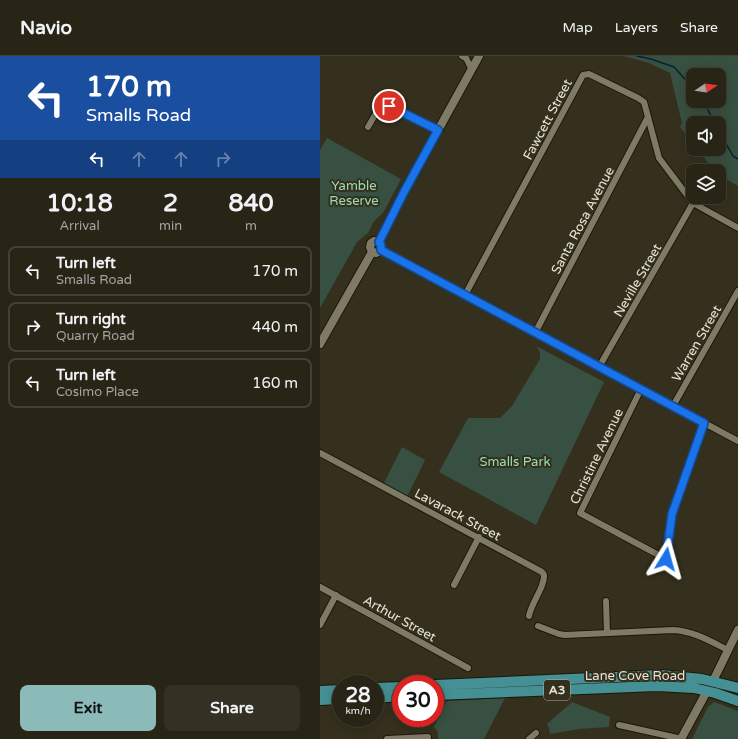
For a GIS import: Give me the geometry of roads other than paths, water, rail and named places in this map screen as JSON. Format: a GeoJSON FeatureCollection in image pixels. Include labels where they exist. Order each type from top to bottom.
{"type":"FeatureCollection","features":[{"type":"Feature","properties":{"kind":"highway","name":"Lane Cove Road"},"geometry":{"type":"LineString","coordinates":[[444,685],[649,674],[713,681],[738,688]]}},
{"type":"Feature","properties":{"kind":"highway"},"geometry":{"type":"LineString","coordinates":[[707,691],[713,681]]}},
{"type":"Feature","properties":{"kind":"highway","name":"Lane Cove Road"},"geometry":{"type":"LineString","coordinates":[[444,695],[657,686],[707,691],[738,701]]}},
{"type":"Feature","properties":{"kind":"highway"},"geometry":{"type":"LineString","coordinates":[[320,691],[332,690]]}},
{"type":"Feature","properties":{"kind":"highway"},"geometry":{"type":"LineString","coordinates":[[320,700],[332,699]]}},
{"type":"Feature","properties":{"kind":"street"},"geometry":{"type":"LineString","coordinates":[[320,344],[377,248],[404,192],[479,56]]}},
{"type":"Feature","properties":{"kind":"street"},"geometry":{"type":"LineString","coordinates":[[464,57],[472,70]]}},
{"type":"Feature","properties":{"kind":"street","name":"Fawcett Street"},"geometry":{"type":"LineString","coordinates":[[465,296],[582,75],[589,74],[644,102],[659,158],[686,194]]}},
{"type":"Feature","properties":{"kind":"street"},"geometry":{"type":"LineString","coordinates":[[368,127],[379,108],[385,105],[438,130]]}},
{"type":"Feature","properties":{"kind":"street","name":"Santa Rosa Avenue"},"geometry":{"type":"LineString","coordinates":[[535,332],[648,117]]}},
{"type":"Feature","properties":{"kind":"street","name":"Neville Street"},"geometry":{"type":"LineString","coordinates":[[599,367],[692,204]]}},
{"type":"Feature","properties":{"kind":"street","name":"Fawcett Street"},"geometry":{"type":"LineString","coordinates":[[695,204],[738,228]]}},
{"type":"Feature","properties":{"kind":"street"},"geometry":{"type":"LineString","coordinates":[[377,248],[738,441]]}},
{"type":"Feature","properties":{"kind":"street","name":"Warren Street"},"geometry":{"type":"LineString","coordinates":[[673,406],[738,291]]}},
{"type":"Feature","properties":{"kind":"street","name":"Christine Avenue"},"geometry":{"type":"LineString","coordinates":[[641,389],[580,513],[666,559],[672,514],[704,423]]}},
{"type":"Feature","properties":{"kind":"street","name":"Lavarack Street"},"geometry":{"type":"LineString","coordinates":[[320,453],[539,569],[544,575],[544,582],[530,610],[529,616]]}},
{"type":"Feature","properties":{"kind":"street"},"geometry":{"type":"LineString","coordinates":[[454,585],[479,537]]}},
{"type":"Feature","properties":{"kind":"street","name":"Arthur Street"},"geometry":{"type":"LineString","coordinates":[[320,587],[468,668]]}},
{"type":"Feature","properties":{"kind":"street"},"geometry":{"type":"LineString","coordinates":[[320,625],[336,595]]}},
{"type":"Feature","properties":{"kind":"street"},"geometry":{"type":"LineString","coordinates":[[606,601],[607,633]]}},
{"type":"Feature","properties":{"kind":"street"},"geometry":{"type":"LineString","coordinates":[[538,626],[565,635],[673,630],[684,631],[702,637],[728,650]]}},
{"type":"Feature","properties":{"kind":"street"},"geometry":{"type":"LineString","coordinates":[[713,681],[738,630]]}},
{"type":"Feature","properties":{"kind":"street"},"geometry":{"type":"LineString","coordinates":[[619,725],[681,739],[707,691]]}},
{"type":"Feature","properties":{"kind":"street"},"geometry":{"type":"LineString","coordinates":[[529,739],[536,733]]}},
{"type":"Feature","properties":{"kind":"street"},"geometry":{"type":"LineString","coordinates":[[387,739],[428,737]]}},
{"type":"Feature","properties":{"kind":"waterway"},"geometry":{"type":"LineString","coordinates":[[637,56],[674,67],[686,80]]}},
{"type":"Feature","properties":{"kind":"waterway"},"geometry":{"type":"LineString","coordinates":[[707,108],[711,116]]}},
{"type":"Feature","properties":{"kind":"waterway"},"geometry":{"type":"LineString","coordinates":[[726,144],[733,156],[738,159]]}},
{"type":"Feature","properties":{"kind":"park label","name":"Yamble Reserve"},"geometry":{"type":"Point","coordinates":[354,192]}},
{"type":"Feature","properties":{"kind":"park label","name":"Smalls Park"},"geometry":{"type":"Point","coordinates":[515,461]}}]}
